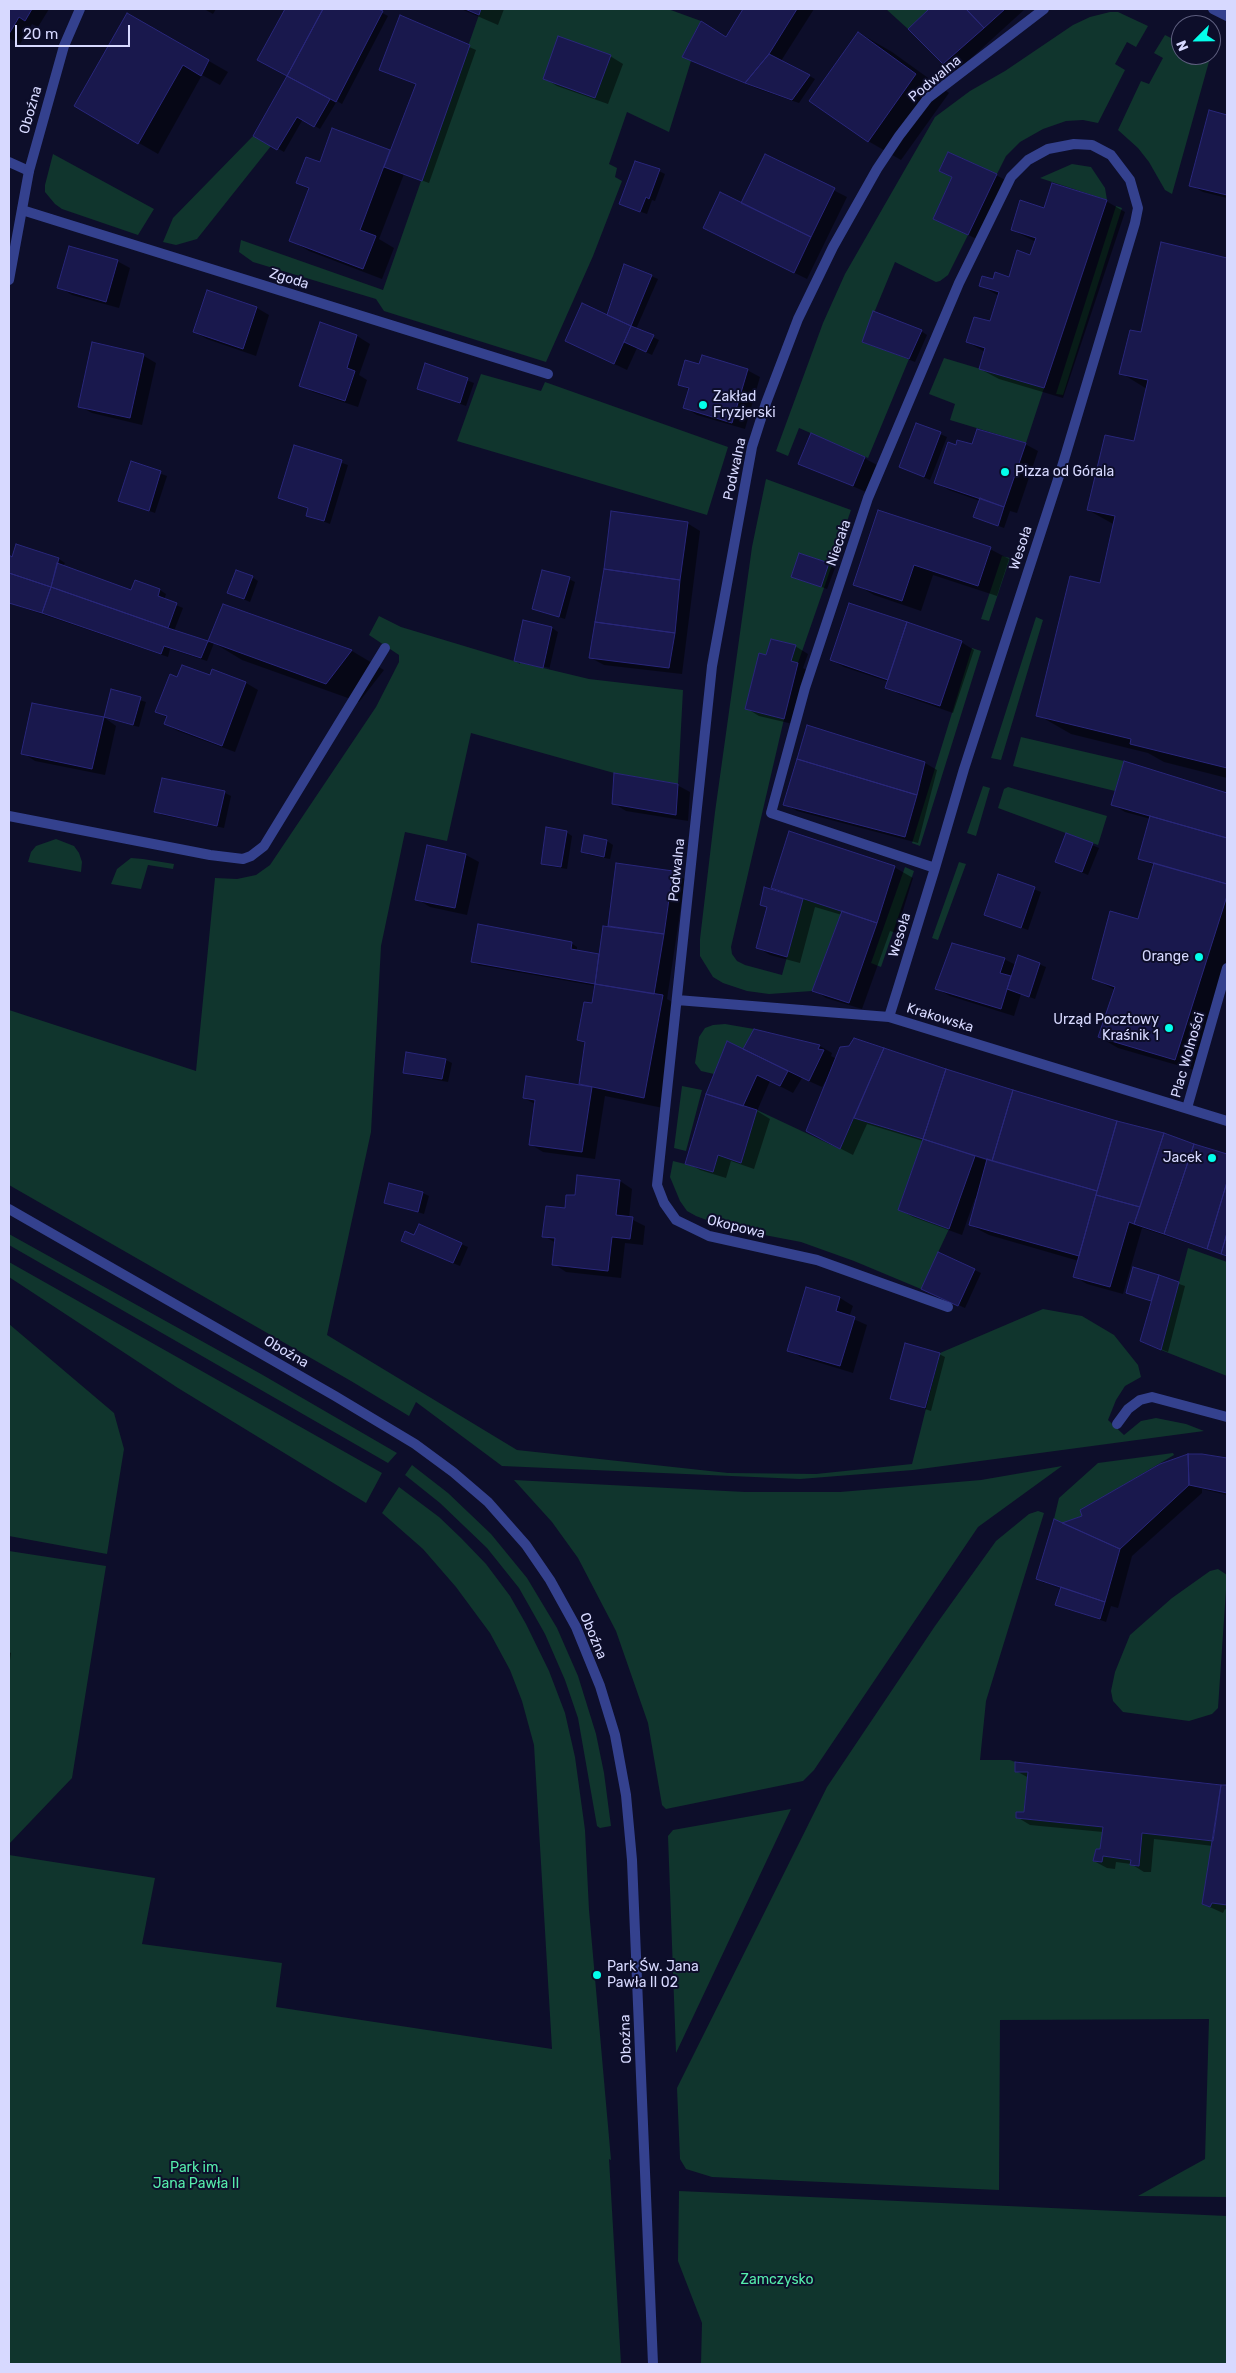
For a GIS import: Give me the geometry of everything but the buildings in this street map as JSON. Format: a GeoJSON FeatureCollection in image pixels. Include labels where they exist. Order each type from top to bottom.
{"type":"FeatureCollection","features":[{"type":"Feature","properties":{"kind":"street","name":"Oboźna"},"geometry":{"type":"LineString","coordinates":[[9,280],[28,171],[64,46],[80,9]]}},
{"type":"Feature","properties":{"kind":"street","name":"Podwalna"},"geometry":{"type":"LineString","coordinates":[[677,1000],[712,666],[752,447],[766,403],[798,319],[833,247],[898,136],[928,98],[1044,9]]}},
{"type":"Feature","properties":{"kind":"street"},"geometry":{"type":"LineString","coordinates":[[1213,9],[1227,16]]}},
{"type":"Feature","properties":{"kind":"street","name":"Wesoła"},"geometry":{"type":"LineString","coordinates":[[889,1017],[997,667],[1061,470],[1138,208],[1130,180],[1111,155],[1092,145],[1074,144],[1048,149]]}},
{"type":"Feature","properties":{"kind":"street","name":"Niecała"},"geometry":{"type":"LineString","coordinates":[[935,868],[771,813],[804,688],[868,498],[959,283],[1011,177],[1028,160],[1048,149]]}},
{"type":"Feature","properties":{"kind":"street"},"geometry":{"type":"LineString","coordinates":[[9,162],[28,171]]}},
{"type":"Feature","properties":{"kind":"street","name":"Zgoda"},"geometry":{"type":"LineString","coordinates":[[22,210],[548,374]]}},
{"type":"Feature","properties":{"kind":"street"},"geometry":{"type":"LineString","coordinates":[[9,816],[210,855],[244,859],[252,856],[264,846],[385,648]]}},
{"type":"Feature","properties":{"kind":"street","name":"Plac Wolności"},"geometry":{"type":"LineString","coordinates":[[1227,968],[1187,1108],[1227,1121]]}},
{"type":"Feature","properties":{"kind":"street","name":"Krakowska"},"geometry":{"type":"LineString","coordinates":[[677,1000],[889,1017],[1187,1108]]}},
{"type":"Feature","properties":{"kind":"street","name":"Okopowa"},"geometry":{"type":"LineString","coordinates":[[677,1000],[658,1185],[664,1203],[676,1220],[709,1236],[817,1260],[948,1307]]}},
{"type":"Feature","properties":{"kind":"street","name":"Oboźna"},"geometry":{"type":"LineString","coordinates":[[9,1209],[415,1444],[453,1472],[488,1502],[526,1544],[568,1611],[602,1694],[615,1735],[626,1795],[632,1870],[653,2364]]}},
{"type":"Feature","properties":{"kind":"street"},"geometry":{"type":"LineString","coordinates":[[1117,1424],[1128,1409],[1140,1400],[1152,1397],[1227,1416]]}},
{"type":"Feature","properties":{"kind":"green space"},"geometry":{"type":"Polygon","coordinates":[[[481,9],[668,9],[701,21],[682,57],[691,61],[669,132],[627,112],[609,164],[617,168],[615,177],[622,181],[593,256],[546,362],[384,311],[376,299],[253,262],[239,252],[241,240],[383,290],[481,9]]]}},
{"type":"Feature","properties":{"kind":"green space"},"geometry":{"type":"Polygon","coordinates":[[[886,9],[929,9],[908,29],[886,9]]]}},
{"type":"Feature","properties":{"kind":"green space"},"geometry":{"type":"Polygon","coordinates":[[[1118,12],[1148,26],[1136,47],[1127,42],[1115,64],[1125,70],[1098,123],[1083,120],[1066,121],[1043,129],[1020,142],[1006,156],[997,174],[948,152],[939,171],[952,177],[933,219],[968,235],[948,275],[940,281],[936,282],[895,262],[862,342],[909,359],[868,458],[799,428],[788,456],[776,451],[823,323],[845,274],[935,117],[970,91],[1005,71],[1073,25],[1090,17],[1118,12]]]}},
{"type":"Feature","properties":{"kind":"green space"},"geometry":{"type":"Polygon","coordinates":[[[1165,35],[1171,38],[1171,65],[1208,65],[1172,194],[1165,190],[1149,162],[1138,148],[1118,130],[1141,81],[1149,84],[1163,58],[1154,53],[1165,35]]]}},
{"type":"Feature","properties":{"kind":"green space"},"geometry":{"type":"Polygon","coordinates":[[[253,136],[271,146],[197,239],[176,245],[163,242],[173,218],[253,136]]]}},
{"type":"Feature","properties":{"kind":"green space"},"geometry":{"type":"Polygon","coordinates":[[[53,154],[154,209],[138,235],[62,209],[55,204],[45,192],[53,154]]]}},
{"type":"Feature","properties":{"kind":"green space"},"geometry":{"type":"Polygon","coordinates":[[[1072,164],[1091,167],[1105,188],[1107,200],[1040,178],[1072,164]]]}},
{"type":"Feature","properties":{"kind":"green space"},"geometry":{"type":"Polygon","coordinates":[[[1116,206],[1122,208],[1063,395],[1056,394],[1116,206]]]}},
{"type":"Feature","properties":{"kind":"green space"},"geometry":{"type":"Polygon","coordinates":[[[944,358],[1044,388],[1026,443],[950,420],[955,404],[929,394],[944,358]]]}},
{"type":"Feature","properties":{"kind":"green space"},"geometry":{"type":"Polygon","coordinates":[[[481,374],[541,391],[545,382],[728,447],[707,515],[457,441],[481,374]]]}},
{"type":"Feature","properties":{"kind":"green space"},"geometry":{"type":"Polygon","coordinates":[[[766,479],[851,510],[798,663],[791,661],[795,645],[771,639],[766,655],[759,654],[745,709],[784,719],[731,947],[732,954],[737,961],[745,965],[782,975],[803,899],[842,911],[812,991],[769,994],[747,991],[723,983],[713,977],[700,956],[700,939],[715,812],[752,547],[766,479]]]}},
{"type":"Feature","properties":{"kind":"green space"},"geometry":{"type":"Polygon","coordinates":[[[1002,556],[1010,558],[989,621],[981,619],[1002,556]]]}},
{"type":"Feature","properties":{"kind":"green space"},"geometry":{"type":"Polygon","coordinates":[[[379,616],[401,627],[514,661],[589,679],[683,690],[678,784],[614,773],[471,733],[447,841],[405,832],[381,946],[371,1132],[327,1335],[517,1450],[728,1473],[816,1474],[912,1464],[940,1353],[1043,1309],[1082,1316],[1114,1335],[1138,1365],[1141,1377],[1125,1386],[1116,1400],[1108,1420],[1124,1435],[1141,1421],[1156,1418],[1186,1424],[1204,1431],[913,1470],[800,1479],[502,1466],[416,1402],[409,1416],[9,1185],[9,1010],[196,1071],[215,878],[237,879],[256,875],[270,865],[376,707],[399,662],[399,655],[369,635],[379,616]]]}},
{"type":"Feature","properties":{"kind":"green space"},"geometry":{"type":"Polygon","coordinates":[[[1036,617],[1043,620],[1001,760],[991,758],[1036,617]]]}},
{"type":"Feature","properties":{"kind":"green space"},"geometry":{"type":"Polygon","coordinates":[[[972,648],[981,651],[920,846],[912,843],[972,648]]]}},
{"type":"Feature","properties":{"kind":"green space"},"geometry":{"type":"Polygon","coordinates":[[[1021,737],[1124,761],[1115,791],[1013,766],[1021,737]]]}},
{"type":"Feature","properties":{"kind":"green space"},"geometry":{"type":"Polygon","coordinates":[[[983,786],[990,788],[976,836],[967,833],[983,786]]]}},
{"type":"Feature","properties":{"kind":"green space"},"geometry":{"type":"Polygon","coordinates":[[[1008,787],[1107,816],[1098,845],[998,808],[1004,789],[1008,787]]]}},
{"type":"Feature","properties":{"kind":"green space"},"geometry":{"type":"Polygon","coordinates":[[[56,839],[74,846],[82,862],[81,872],[28,862],[31,852],[36,846],[56,839]]]}},
{"type":"Feature","properties":{"kind":"green space"},"geometry":{"type":"Polygon","coordinates":[[[131,858],[174,864],[173,869],[148,865],[141,889],[111,884],[117,869],[131,858]]]}},
{"type":"Feature","properties":{"kind":"green space"},"geometry":{"type":"Polygon","coordinates":[[[959,862],[966,864],[938,940],[932,938],[959,862]]]}},
{"type":"Feature","properties":{"kind":"green space"},"geometry":{"type":"Polygon","coordinates":[[[905,867],[914,871],[881,967],[871,963],[905,867]]]}},
{"type":"Feature","properties":{"kind":"green space"},"geometry":{"type":"Polygon","coordinates":[[[725,1024],[754,1029],[743,1049],[727,1041],[714,1074],[701,1071],[695,1063],[699,1037],[705,1028],[725,1024]]]}},
{"type":"Feature","properties":{"kind":"green space"},"geometry":{"type":"Polygon","coordinates":[[[682,1086],[702,1090],[686,1151],[674,1148],[682,1086]]]}},
{"type":"Feature","properties":{"kind":"green space"},"geometry":{"type":"Polygon","coordinates":[[[757,1110],[840,1149],[854,1118],[923,1139],[898,1210],[949,1229],[921,1289],[854,1261],[801,1242],[728,1228],[687,1211],[680,1201],[670,1177],[673,1161],[713,1171],[718,1155],[741,1162],[757,1110]]]}},
{"type":"Feature","properties":{"kind":"green space"},"geometry":{"type":"Polygon","coordinates":[[[9,1234],[261,1374],[397,1453],[388,1463],[9,1245],[9,1234]]]}},
{"type":"Feature","properties":{"kind":"green space"},"geometry":{"type":"Polygon","coordinates":[[[1188,1248],[1227,1262],[1227,1376],[1161,1350],[1188,1248]]]}},
{"type":"Feature","properties":{"kind":"green space"},"geometry":{"type":"Polygon","coordinates":[[[9,1262],[382,1473],[366,1503],[178,1388],[9,1277],[9,1262]]]}},
{"type":"Feature","properties":{"kind":"green space"},"geometry":{"type":"Polygon","coordinates":[[[9,1324],[114,1413],[124,1449],[107,1554],[9,1536],[9,1324]]]}},
{"type":"Feature","properties":{"kind":"green space"},"geometry":{"type":"Polygon","coordinates":[[[1173,1453],[1174,1455],[1081,1510],[1082,1516],[1062,1523],[1054,1519],[1059,1498],[1098,1463],[1173,1453]]]}},
{"type":"Feature","properties":{"kind":"green space"},"geometry":{"type":"Polygon","coordinates":[[[412,1465],[448,1493],[491,1534],[527,1578],[557,1628],[578,1676],[596,1734],[604,1773],[611,1826],[600,1828],[597,1826],[578,1718],[565,1680],[545,1634],[519,1588],[487,1548],[440,1503],[405,1475],[412,1465]]]}},
{"type":"Feature","properties":{"kind":"green space"},"geometry":{"type":"Polygon","coordinates":[[[1062,1466],[978,1527],[814,1770],[803,1781],[666,1809],[662,1805],[648,1723],[616,1631],[578,1558],[552,1522],[514,1480],[745,1492],[840,1492],[981,1480],[1062,1466]]]}},
{"type":"Feature","properties":{"kind":"green space","name":"Park im. Jana Pawła II"},"geometry":{"type":"Polygon","coordinates":[[[399,1487],[439,1517],[461,1538],[486,1564],[510,1596],[549,1671],[565,1713],[575,1757],[585,1830],[589,1910],[611,2160],[609,2159],[621,2364],[9,2364],[9,1855],[155,1878],[142,1944],[282,1963],[276,2007],[552,2049],[534,1745],[522,1701],[510,1670],[490,1633],[456,1587],[423,1549],[382,1513],[399,1487]]]}},
{"type":"Feature","properties":{"kind":"green space"},"geometry":{"type":"Polygon","coordinates":[[[1038,1511],[1044,1513],[986,1701],[980,1760],[1010,1760],[1015,1762],[1015,1772],[1028,1772],[1024,1812],[1016,1812],[1016,1818],[1103,1827],[1100,1849],[1096,1849],[1093,1861],[1102,1862],[1103,1856],[1131,1860],[1130,1865],[1139,1866],[1142,1833],[1213,1841],[1202,1904],[1210,1907],[1212,1903],[1227,1905],[1227,2197],[1138,2196],[1205,2159],[1209,2019],[1000,2020],[999,2190],[712,2177],[686,2169],[680,2159],[677,2088],[827,1787],[935,1626],[996,1541],[1029,1514],[1038,1511]]]}},
{"type":"Feature","properties":{"kind":"green space"},"geometry":{"type":"Polygon","coordinates":[[[9,1551],[106,1566],[72,1778],[9,1844],[9,1551]]]}},
{"type":"Feature","properties":{"kind":"green space"},"geometry":{"type":"Polygon","coordinates":[[[1218,1569],[1227,1575],[1218,1708],[1212,1714],[1189,1721],[1123,1712],[1113,1701],[1111,1691],[1115,1672],[1130,1635],[1172,1598],[1210,1571],[1218,1569]]]}},
{"type":"Feature","properties":{"kind":"green space"},"geometry":{"type":"Polygon","coordinates":[[[791,1809],[676,2053],[668,1836],[673,1830],[791,1809]]]}},
{"type":"Feature","properties":{"kind":"green space","name":"Zamczysko"},"geometry":{"type":"Polygon","coordinates":[[[679,2191],[1227,2216],[1227,2364],[701,2364],[702,2323],[678,2261],[679,2191]]]}},
{"type":"Feature","properties":{"kind":"place","name":"Zakład Fryzjerski"},"geometry":{"type":"Point","coordinates":[703,405]}},
{"type":"Feature","properties":{"kind":"place","name":"Pizza od Górala"},"geometry":{"type":"Point","coordinates":[1005,472]}},
{"type":"Feature","properties":{"kind":"place","name":"Orange"},"geometry":{"type":"Point","coordinates":[1199,957]}},
{"type":"Feature","properties":{"kind":"place","name":"Urząd Pocztowy Kraśnik 1"},"geometry":{"type":"Point","coordinates":[1169,1028]}},
{"type":"Feature","properties":{"kind":"place","name":"Jacek"},"geometry":{"type":"Point","coordinates":[1212,1158]}},
{"type":"Feature","properties":{"kind":"place","name":"Park Św. Jana Pawła II 02"},"geometry":{"type":"Point","coordinates":[597,1975]}}]}
